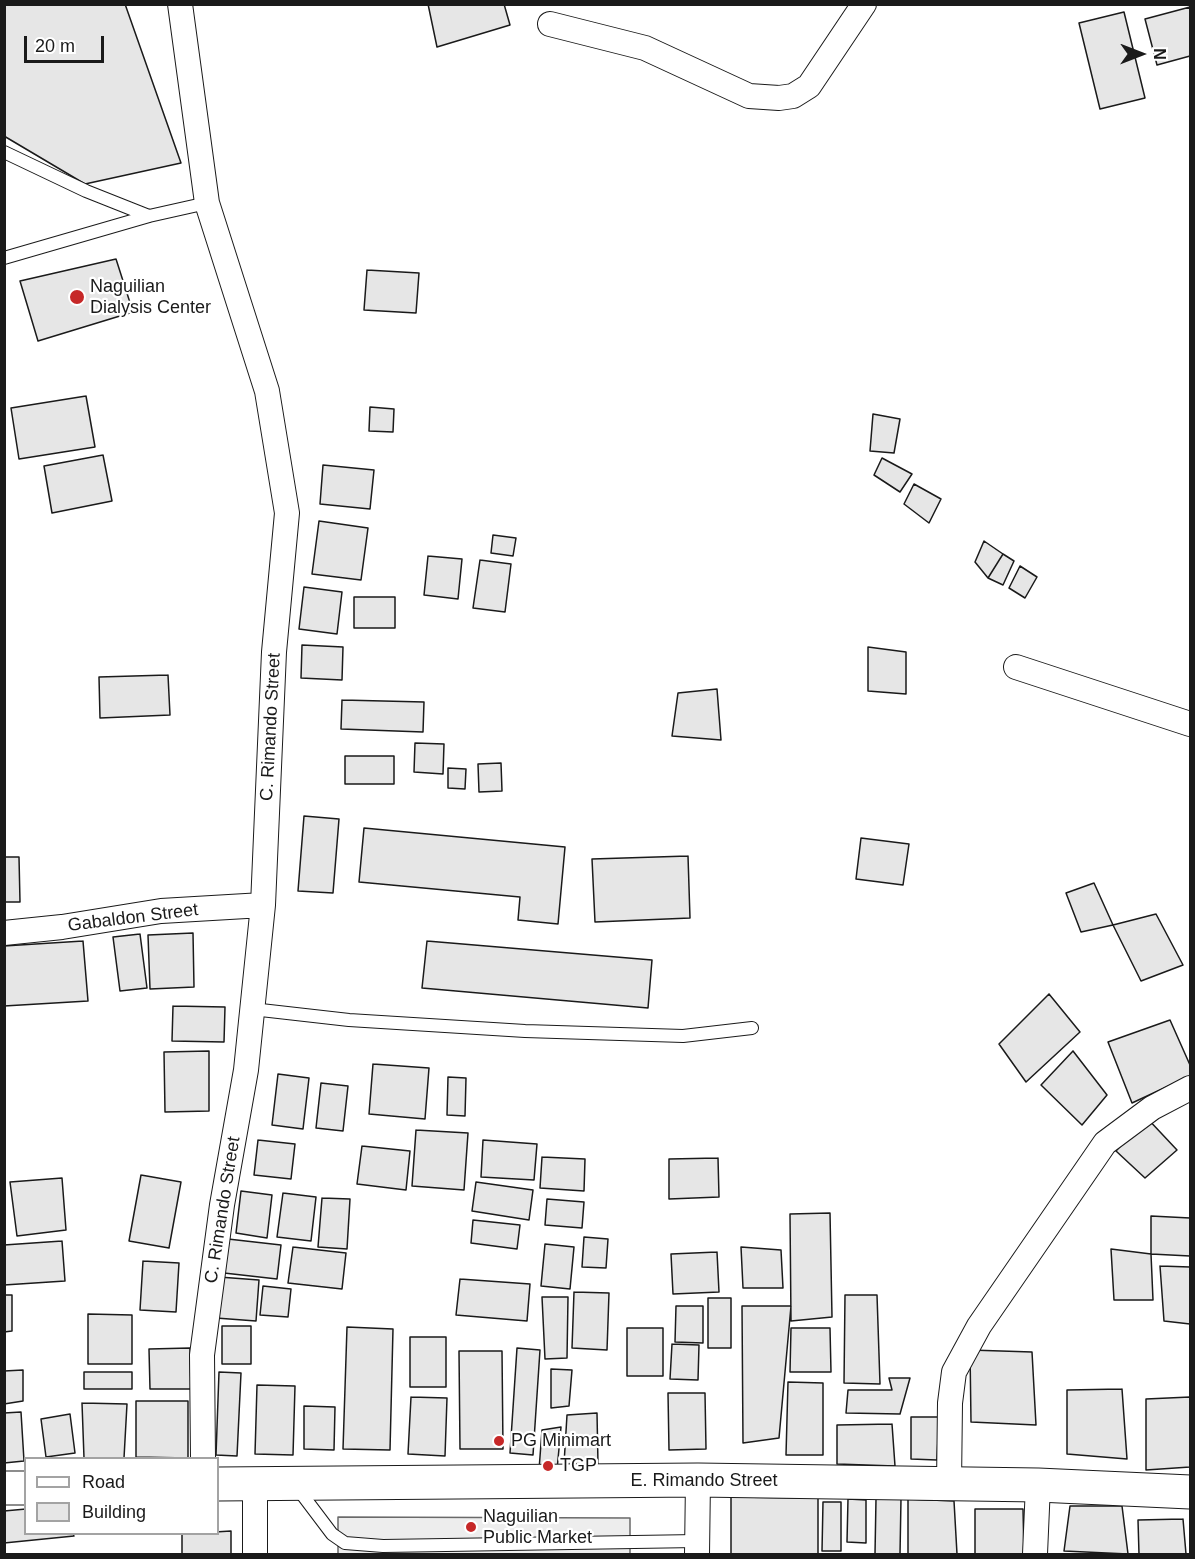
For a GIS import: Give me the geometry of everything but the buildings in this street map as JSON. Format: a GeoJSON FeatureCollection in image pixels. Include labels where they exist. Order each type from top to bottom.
{"type":"FeatureCollection","features":[{"type":"Feature","properties":{"kind":"street","name":"C. Rimando Street"},"geometry":{"type":"LineString","coordinates":[[180,4],[207,203],[267,391],[287,513],[273,652],[263,905],[246,1070],[222,1205],[202,1355],[203,1457]]}},
{"type":"Feature","properties":{"kind":"street"},"geometry":{"type":"LineString","coordinates":[[550,24],[645,48],[749,96],[779,98],[793,96],[809,86],[864,4]]}},
{"type":"Feature","properties":{"kind":"street"},"geometry":{"type":"LineString","coordinates":[[1016,667],[1191,724]]}},
{"type":"Feature","properties":{"kind":"street","name":"Gabaldon Street"},"geometry":{"type":"LineString","coordinates":[[4,933],[62,927],[161,911],[263,905]]}},
{"type":"Feature","properties":{"kind":"street"},"geometry":{"type":"LineString","coordinates":[[949,1484],[950,1403],[954,1372],[979,1326],[1105,1143],[1152,1108],[1191,1088]]}},
{"type":"Feature","properties":{"kind":"street"},"geometry":{"type":"LineString","coordinates":[[697,1548],[698,1480]]}},
{"type":"Feature","properties":{"kind":"street","name":"E. Rimando Street"},"geometry":{"type":"LineString","coordinates":[[219,1484],[698,1480],[1038,1485],[1191,1492]]}},
{"type":"Feature","properties":{"kind":"street"},"geometry":{"type":"LineString","coordinates":[[255,1484],[255,1554]]}},
{"type":"Feature","properties":{"kind":"street"},"geometry":{"type":"LineString","coordinates":[[1035,1554],[1038,1485]]}},
{"type":"Feature","properties":{"kind":"street"},"geometry":{"type":"LineString","coordinates":[[4,1488],[24,1488]]}},
{"type":"Feature","properties":{"kind":"lane"},"geometry":{"type":"LineString","coordinates":[[4,152],[86,191],[149,216]]}},
{"type":"Feature","properties":{"kind":"lane"},"geometry":{"type":"LineString","coordinates":[[4,258],[149,216],[207,203]]}},
{"type":"Feature","properties":{"kind":"lane"},"geometry":{"type":"LineString","coordinates":[[252,1009],[349,1020],[525,1031],[683,1036],[752,1028]]}},
{"type":"Feature","properties":{"kind":"lane"},"geometry":{"type":"LineString","coordinates":[[294,1484],[332,1534],[345,1543],[382,1546],[697,1548]]}},
{"type":"Feature","properties":{"kind":"shaded area"},"geometry":{"type":"Polygon","coordinates":[[[338,1517],[630,1518],[630,1554],[338,1554],[338,1517]]]}},
{"type":"Feature","properties":{"kind":"place","name":"Naguilian Dialysis Center"},"geometry":{"type":"Point","coordinates":[77,297]}},
{"type":"Feature","properties":{"kind":"place","name":"PG Minimart"},"geometry":{"type":"Point","coordinates":[499,1441]}},
{"type":"Feature","properties":{"kind":"place","name":"TGP"},"geometry":{"type":"Point","coordinates":[548,1466]}},
{"type":"Feature","properties":{"kind":"place","name":"Naguilian Public Market"},"geometry":{"type":"Point","coordinates":[471,1527]}}]}
